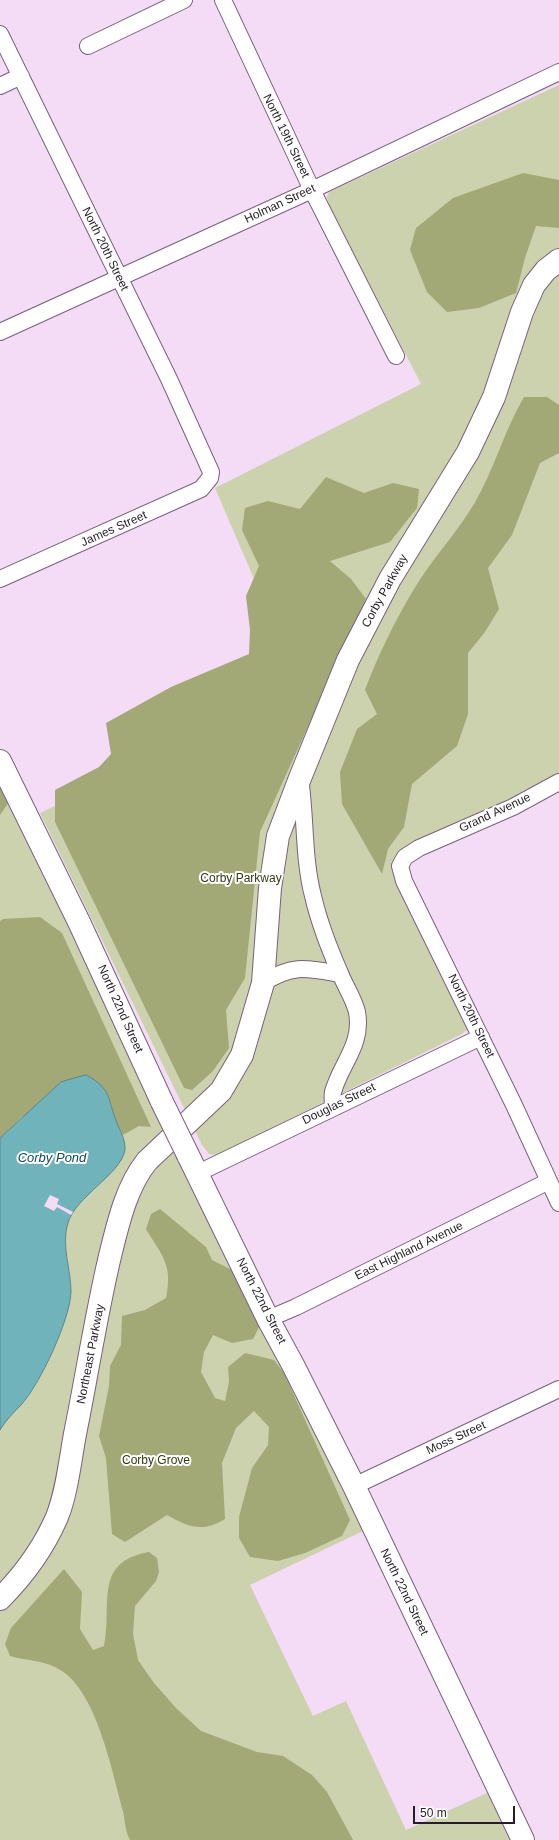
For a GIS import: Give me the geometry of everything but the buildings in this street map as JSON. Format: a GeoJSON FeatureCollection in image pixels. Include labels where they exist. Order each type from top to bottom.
{"type":"FeatureCollection","features":[{"type":"Feature","properties":{"kind":"street"},"geometry":{"type":"LineString","coordinates":[[88,46],[184,0]]}},
{"type":"Feature","properties":{"kind":"street","name":"North 19th Street"},"geometry":{"type":"LineString","coordinates":[[223,0],[312,190],[396,356]]}},
{"type":"Feature","properties":{"kind":"street","name":"North 20th Street"},"geometry":{"type":"LineString","coordinates":[[0,34],[120,279],[208,464]]}},
{"type":"Feature","properties":{"kind":"street","name":"Holman Street"},"geometry":{"type":"LineString","coordinates":[[0,332],[120,279],[312,190],[559,72]]}},
{"type":"Feature","properties":{"kind":"street"},"geometry":{"type":"LineString","coordinates":[[0,86],[21,76]]}},
{"type":"Feature","properties":{"kind":"street","name":"Corby Parkway"},"geometry":{"type":"LineString","coordinates":[[194,1117],[221,1091],[242,1055],[262,983],[270,888],[278,836],[348,660],[390,578],[468,452],[494,398],[522,312],[534,285],[546,270],[559,260]]}},
{"type":"Feature","properties":{"kind":"street","name":"James Street"},"geometry":{"type":"LineString","coordinates":[[0,579],[201,489],[210,478],[208,464]]}},
{"type":"Feature","properties":{"kind":"street","name":"North 22nd Street"},"geometry":{"type":"LineString","coordinates":[[0,761],[80,922],[162,1102],[268,1319],[293,1364],[354,1486],[523,1840]]}},
{"type":"Feature","properties":{"kind":"street"},"geometry":{"type":"LineString","coordinates":[[300,778],[304,806],[305,853],[312,895],[322,929],[357,1012],[357,1031],[354,1049],[344,1066],[333,1093],[333,1107]]}},
{"type":"Feature","properties":{"kind":"street","name":"Grand Avenue"},"geometry":{"type":"LineString","coordinates":[[431,842],[513,806],[559,782]]}},
{"type":"Feature","properties":{"kind":"street","name":"North 20th Street"},"geometry":{"type":"LineString","coordinates":[[431,842],[405,857],[400,866],[401,874],[540,1159],[559,1203]]}},
{"type":"Feature","properties":{"kind":"street"},"geometry":{"type":"LineString","coordinates":[[262,983],[279,973],[295,969],[314,969],[340,974]]}},
{"type":"Feature","properties":{"kind":"street","name":"Douglas Street"},"geometry":{"type":"LineString","coordinates":[[193,1164],[333,1107],[481,1037]]}},
{"type":"Feature","properties":{"kind":"street","name":"Northeast Parkway"},"geometry":{"type":"LineString","coordinates":[[0,1599],[15,1584],[39,1551],[57,1516],[67,1478],[106,1273],[115,1237],[130,1190],[137,1173],[147,1161],[194,1117]]}},
{"type":"Feature","properties":{"kind":"street","name":"East Highland Avenue"},"geometry":{"type":"LineString","coordinates":[[268,1319],[296,1307],[549,1181]]}},
{"type":"Feature","properties":{"kind":"street","name":"Moss Street"},"geometry":{"type":"LineString","coordinates":[[354,1486],[559,1389]]}},
{"type":"Feature","properties":{"kind":"green space","name":"Corby Parkway"},"geometry":{"type":"Polygon","coordinates":[[[559,85],[559,774],[501,805],[408,845],[395,861],[394,870],[396,882],[467,1024],[467,1030],[462,1034],[225,1151],[216,1155],[209,1154],[202,1145],[40,813],[135,768],[285,651],[215,488],[421,384],[330,207],[327,197],[329,192],[559,85]]]}},
{"type":"Feature","properties":{"kind":"green space"},"geometry":{"type":"Polygon","coordinates":[[[523,173],[559,180],[559,228],[536,226],[525,258],[516,293],[479,308],[447,312],[427,292],[410,250],[416,228],[453,198],[523,173]]]}},
{"type":"Feature","properties":{"kind":"green space"},"geometry":{"type":"Polygon","coordinates":[[[524,397],[547,397],[559,405],[559,453],[540,463],[512,535],[488,568],[499,609],[485,632],[468,653],[468,714],[457,746],[412,784],[404,827],[388,849],[382,874],[342,804],[340,772],[357,729],[377,714],[365,690],[387,638],[421,578],[460,526],[474,504],[524,397]]]}},
{"type":"Feature","properties":{"kind":"green space"},"geometry":{"type":"Polygon","coordinates":[[[326,477],[364,493],[393,483],[419,489],[417,508],[390,542],[330,561],[351,579],[366,599],[260,832],[245,978],[226,1010],[229,1048],[213,1071],[192,1090],[184,1088],[55,822],[55,790],[99,767],[111,754],[106,723],[171,687],[249,654],[250,630],[246,596],[259,566],[242,530],[245,508],[268,501],[300,509],[326,477]]]}},
{"type":"Feature","properties":{"kind":"green space","name":"Corby Grove"},"geometry":{"type":"Polygon","coordinates":[[[0,783],[363,1531],[250,1585],[313,1716],[346,1701],[406,1830],[489,1792],[512,1840],[0,1840],[0,783]]]}},
{"type":"Feature","properties":{"kind":"green space"},"geometry":{"type":"Polygon","coordinates":[[[0,783],[9,802],[0,815],[0,783]]]}},
{"type":"Feature","properties":{"kind":"green space"},"geometry":{"type":"Polygon","coordinates":[[[40,917],[62,933],[151,1127],[139,1126],[123,1135],[116,1122],[108,1096],[23,1116],[0,1138],[0,921],[3,919],[40,917]]]}},
{"type":"Feature","properties":{"kind":"green space"},"geometry":{"type":"Polygon","coordinates":[[[160,1209],[206,1247],[212,1260],[234,1271],[260,1325],[253,1339],[232,1343],[213,1335],[204,1352],[201,1372],[215,1398],[225,1401],[229,1382],[228,1367],[245,1353],[274,1360],[284,1373],[350,1520],[342,1536],[305,1553],[278,1561],[250,1557],[239,1538],[239,1517],[252,1468],[268,1445],[269,1427],[254,1411],[236,1428],[222,1463],[225,1519],[209,1526],[196,1527],[182,1523],[167,1515],[125,1542],[112,1534],[106,1458],[99,1436],[109,1386],[110,1366],[121,1345],[122,1316],[145,1310],[166,1298],[168,1277],[165,1261],[146,1229],[151,1214],[160,1209]]]}},
{"type":"Feature","properties":{"kind":"green space"},"geometry":{"type":"Polygon","coordinates":[[[149,1552],[157,1558],[159,1572],[156,1581],[135,1606],[133,1634],[138,1660],[154,1683],[176,1708],[201,1731],[257,1752],[283,1756],[312,1775],[327,1792],[353,1840],[130,1840],[102,1735],[85,1697],[74,1682],[56,1667],[10,1656],[5,1644],[11,1628],[64,1569],[82,1592],[80,1629],[93,1650],[104,1646],[108,1587],[112,1575],[119,1565],[131,1557],[149,1552]]]}},
{"type":"Feature","properties":{"kind":"water","name":"Corby Pond"},"geometry":{"type":"Polygon","coordinates":[[[86,1075],[99,1083],[106,1091],[115,1119],[123,1137],[125,1150],[122,1159],[115,1168],[72,1213],[66,1232],[66,1249],[71,1292],[60,1335],[45,1367],[29,1395],[0,1430],[0,1138],[61,1082],[86,1075]]]}},
{"type":"Feature","properties":{"kind":"pier"},"geometry":{"type":"Polygon","coordinates":[[[50,1195],[59,1199],[57,1204],[73,1212],[71,1215],[57,1207],[54,1211],[44,1206],[50,1195]]]}}]}
